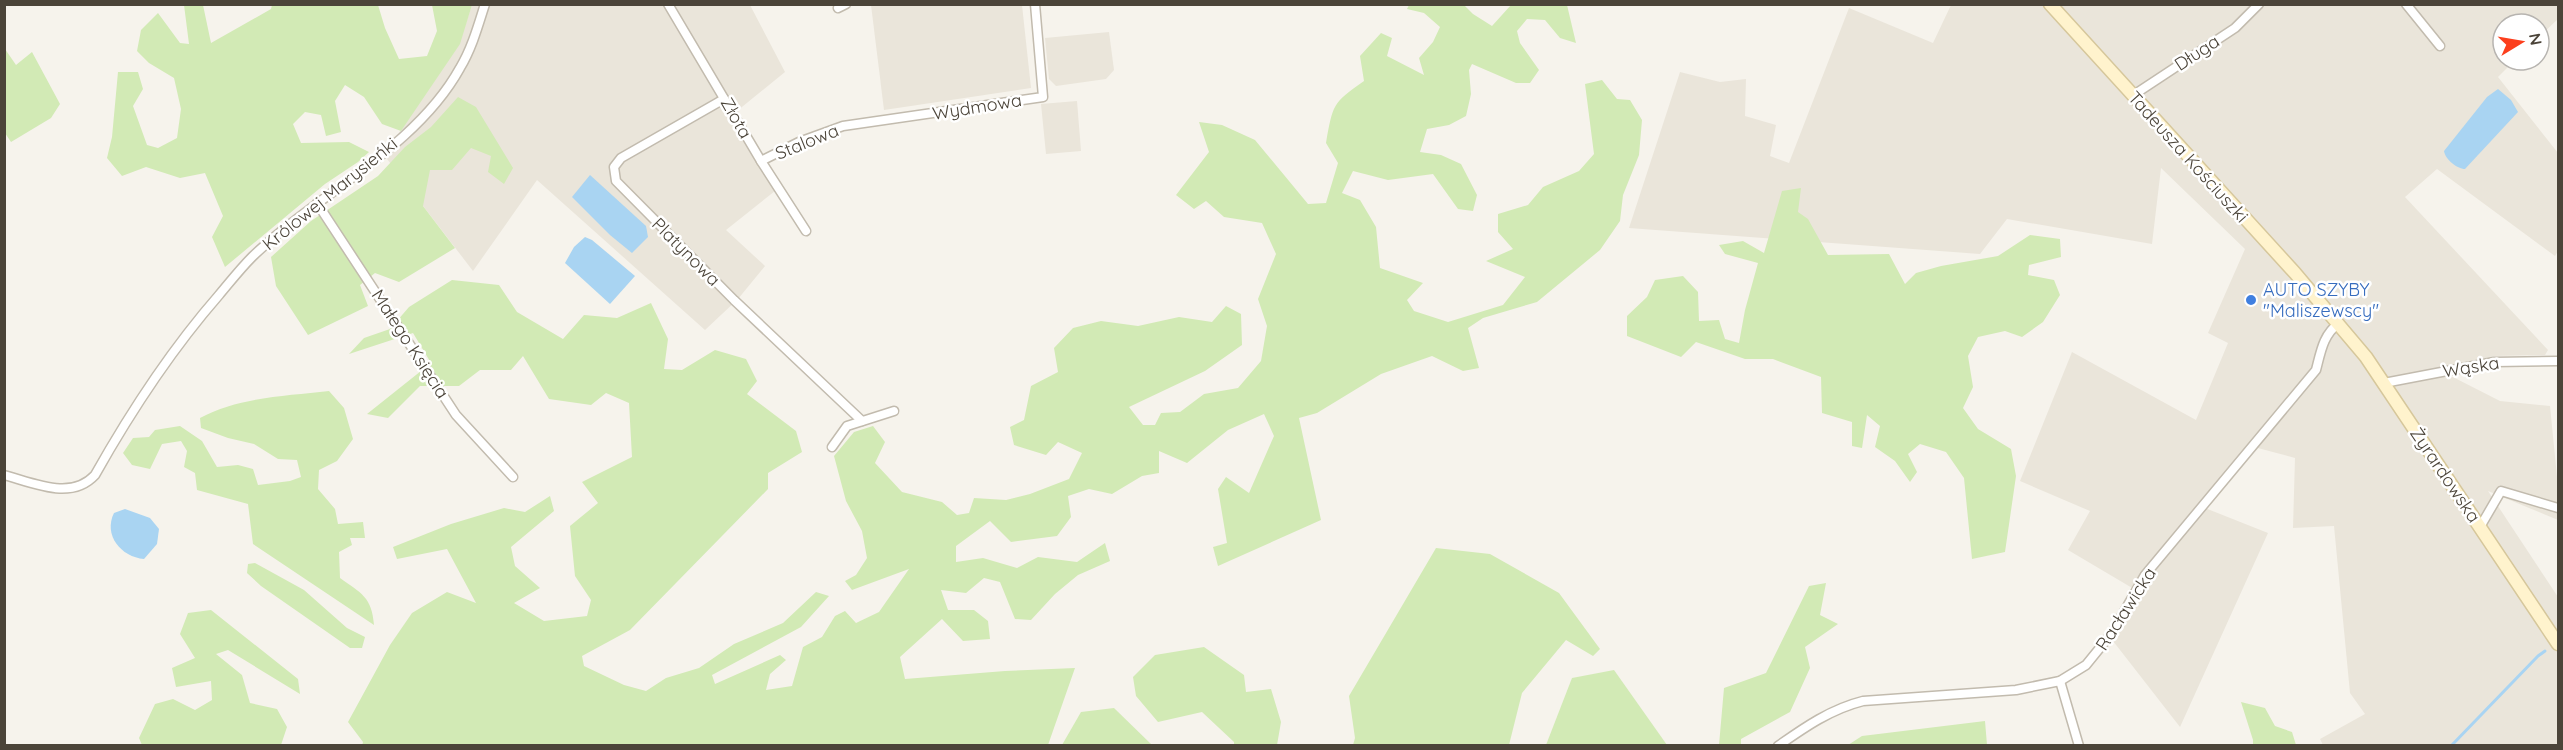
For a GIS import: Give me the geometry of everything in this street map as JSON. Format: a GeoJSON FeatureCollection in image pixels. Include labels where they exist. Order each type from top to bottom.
{"type":"FeatureCollection","features":[{"type":"Feature","properties":{"kind":"main road","name":"Tadeusza Kościuszki"},"geometry":{"type":"LineString","coordinates":[[2050,4],[2326,309]]}},
{"type":"Feature","properties":{"kind":"main road","name":"Żyrardowska"},"geometry":{"type":"LineString","coordinates":[[2326,309],[2384,383],[2559,644]]}},
{"type":"Feature","properties":{"kind":"street","name":"Królowej Marysieńki"},"geometry":{"type":"LineString","coordinates":[[4,474],[59,489],[79,487],[89,482],[169,356],[249,260],[281,230],[388,150],[427,113],[460,69],[472,44],[485,4]]}},
{"type":"Feature","properties":{"kind":"street","name":"Złota"},"geometry":{"type":"LineString","coordinates":[[668,4],[761,161],[806,231]]}},
{"type":"Feature","properties":{"kind":"street","name":"Wydmowa"},"geometry":{"type":"LineString","coordinates":[[890,121],[1043,97],[1035,4]]}},
{"type":"Feature","properties":{"kind":"street","name":"Długa"},"geometry":{"type":"LineString","coordinates":[[2132,96],[2235,28],[2259,4]]}},
{"type":"Feature","properties":{"kind":"street"},"geometry":{"type":"LineString","coordinates":[[2406,4],[2440,46]]}},
{"type":"Feature","properties":{"kind":"street","name":"Platynowa"},"geometry":{"type":"LineString","coordinates":[[724,99],[621,158],[614,167],[616,181],[734,300],[862,421]]}},
{"type":"Feature","properties":{"kind":"street","name":"Stalowa"},"geometry":{"type":"LineString","coordinates":[[761,161],[799,142],[843,126],[890,121]]}},
{"type":"Feature","properties":{"kind":"street","name":"Małego Księcia"},"geometry":{"type":"LineString","coordinates":[[317,202],[456,415],[513,477]]}},
{"type":"Feature","properties":{"kind":"street","name":"Racławicka"},"geometry":{"type":"LineString","coordinates":[[1778,746],[1820,718],[1847,705],[1863,701],[2016,690],[2060,681],[2086,665],[2112,633],[2145,575],[2316,370],[2325,339],[2329,331],[2339,323]]}},
{"type":"Feature","properties":{"kind":"street","name":"Wąska"},"geometry":{"type":"LineString","coordinates":[[2384,383],[2494,362],[2559,361]]}},
{"type":"Feature","properties":{"kind":"street"},"geometry":{"type":"LineString","coordinates":[[832,447],[848,426],[894,411]]}},
{"type":"Feature","properties":{"kind":"street"},"geometry":{"type":"LineString","coordinates":[[2480,526],[2501,490],[2559,508]]}},
{"type":"Feature","properties":{"kind":"street"},"geometry":{"type":"LineString","coordinates":[[2060,681],[2079,746]]}},
{"type":"Feature","properties":{"kind":"shaded area"},"geometry":{"type":"Polygon","coordinates":[[[472,5],[750,5],[785,72],[737,111],[780,187],[726,230],[765,266],[738,299],[705,330],[537,180],[473,271],[384,155],[459,44],[472,5]]]}},
{"type":"Feature","properties":{"kind":"shaded area"},"geometry":{"type":"Polygon","coordinates":[[[871,5],[1022,5],[1031,88],[884,110],[871,5]]]}},
{"type":"Feature","properties":{"kind":"shaded area"},"geometry":{"type":"Polygon","coordinates":[[[1951,5],[2558,5],[2558,19],[2551,26],[2551,12],[2491,12],[2491,72],[2503,72],[2498,77],[2558,153],[2558,251],[2555,256],[2437,169],[2405,197],[2548,350],[2545,355],[2494,356],[2444,367],[2445,373],[2500,401],[2550,406],[2558,487],[2558,520],[2488,491],[2558,597],[2558,745],[2323,745],[2320,739],[2365,714],[2350,693],[2334,526],[2293,528],[2295,458],[2254,447],[2205,508],[2268,533],[2180,727],[2113,641],[2139,592],[2068,550],[2090,511],[2020,481],[2072,352],[2196,420],[2228,343],[2208,333],[2245,249],[2161,168],[2152,244],[2007,219],[1980,254],[1629,228],[1680,72],[1720,82],[1746,79],[1745,116],[1776,125],[1770,156],[1789,163],[1849,8],[1933,43],[1951,5]]]}},
{"type":"Feature","properties":{"kind":"shaded area"},"geometry":{"type":"Polygon","coordinates":[[[1109,32],[1114,70],[1106,79],[1056,86],[1049,79],[1045,38],[1109,32]]]}},
{"type":"Feature","properties":{"kind":"shaded area"},"geometry":{"type":"Polygon","coordinates":[[[1077,101],[1081,151],[1046,154],[1041,104],[1077,101]]]}},
{"type":"Feature","properties":{"kind":"green space"},"geometry":{"type":"Polygon","coordinates":[[[184,5],[203,5],[211,43],[271,9],[272,5],[378,5],[385,28],[399,59],[427,56],[437,31],[432,5],[472,5],[460,44],[401,131],[382,124],[364,97],[345,85],[335,101],[341,132],[326,136],[321,115],[305,112],[293,124],[301,143],[349,142],[369,152],[325,184],[225,267],[212,237],[223,216],[205,173],[180,178],[146,167],[122,176],[107,158],[112,137],[118,72],[138,72],[143,89],[133,106],[147,145],[158,148],[177,138],[181,109],[174,78],[149,63],[137,51],[141,30],[158,13],[180,43],[189,44],[184,5]]]}},
{"type":"Feature","properties":{"kind":"green space"},"geometry":{"type":"Polygon","coordinates":[[[1409,5],[1464,5],[1473,14],[1492,26],[1511,5],[1567,5],[1576,43],[1560,38],[1545,20],[1527,19],[1517,31],[1520,43],[1539,70],[1530,83],[1516,83],[1472,64],[1469,70],[1471,94],[1466,116],[1449,125],[1427,129],[1420,152],[1441,155],[1461,164],[1477,195],[1473,211],[1458,209],[1433,174],[1388,180],[1353,171],[1342,193],[1360,200],[1376,227],[1380,268],[1423,283],[1407,300],[1414,311],[1448,322],[1503,305],[1525,277],[1486,261],[1513,249],[1498,232],[1498,214],[1528,205],[1543,187],[1579,171],[1594,154],[1585,84],[1602,80],[1617,99],[1630,100],[1642,120],[1639,155],[1623,195],[1620,221],[1600,250],[1537,302],[1483,318],[1468,328],[1479,368],[1463,371],[1432,356],[1381,374],[1317,413],[1299,418],[1321,520],[1218,566],[1213,547],[1227,543],[1218,489],[1226,477],[1249,493],[1274,436],[1264,414],[1228,430],[1187,463],[1159,451],[1159,473],[1142,476],[1112,494],[1089,489],[1068,496],[1071,517],[1057,536],[1011,542],[990,521],[956,546],[956,562],[983,558],[1017,568],[1038,557],[1077,562],[1105,543],[1110,561],[1078,575],[1055,594],[1031,620],[1015,619],[1000,582],[984,578],[966,593],[941,590],[948,610],[974,610],[988,621],[990,639],[963,641],[942,619],[900,657],[905,679],[1075,668],[1048,745],[362,746],[363,742],[348,722],[390,645],[412,613],[447,592],[476,603],[447,549],[397,559],[393,547],[451,524],[504,508],[525,512],[550,496],[554,511],[511,547],[515,566],[540,588],[514,603],[544,621],[587,616],[591,600],[575,576],[570,526],[598,503],[582,482],[632,457],[629,403],[606,393],[591,405],[549,399],[523,356],[511,370],[480,370],[459,386],[420,386],[388,418],[367,414],[431,363],[413,333],[349,354],[364,338],[390,329],[409,307],[452,280],[499,285],[517,312],[563,339],[584,315],[617,318],[651,303],[668,339],[664,369],[682,370],[715,350],[746,359],[757,381],[747,394],[796,431],[802,452],[768,473],[768,489],[630,630],[582,656],[584,666],[624,685],[646,691],[666,678],[699,668],[734,644],[783,623],[816,592],[829,596],[801,627],[712,675],[715,684],[780,655],[786,660],[770,674],[766,690],[792,686],[803,647],[822,637],[835,616],[845,611],[856,623],[879,612],[909,569],[852,590],[845,581],[856,575],[867,558],[862,531],[846,501],[834,456],[854,432],[873,426],[885,442],[875,463],[902,492],[942,502],[957,515],[969,513],[974,498],[1006,500],[1030,494],[1069,479],[1082,453],[1058,442],[1046,455],[1014,445],[1010,427],[1024,420],[1031,386],[1058,372],[1054,348],[1073,328],[1101,321],[1138,326],[1179,317],[1212,322],[1226,306],[1241,314],[1242,345],[1205,371],[1129,407],[1143,425],[1155,425],[1161,413],[1180,412],[1204,394],[1238,388],[1261,361],[1267,326],[1258,299],[1276,254],[1262,223],[1224,217],[1206,201],[1194,209],[1176,195],[1209,152],[1199,122],[1222,125],[1255,140],[1308,204],[1326,203],[1338,163],[1326,143],[1330,120],[1340,100],[1364,81],[1360,56],[1381,33],[1392,38],[1387,56],[1424,75],[1419,58],[1433,42],[1440,27],[1424,13],[1407,9],[1409,5]]]}},
{"type":"Feature","properties":{"kind":"green space"},"geometry":{"type":"Polygon","coordinates":[[[5,49],[16,65],[32,52],[60,104],[51,118],[11,142],[5,133],[5,49]]]}},
{"type":"Feature","properties":{"kind":"green space"},"geometry":{"type":"Polygon","coordinates":[[[458,97],[476,107],[513,168],[504,184],[488,172],[491,156],[471,148],[452,170],[430,170],[423,206],[455,248],[399,282],[375,273],[360,285],[368,306],[308,335],[276,286],[271,257],[311,221],[378,176],[405,147],[431,127],[458,97]]]}},
{"type":"Feature","properties":{"kind":"green space"},"geometry":{"type":"Polygon","coordinates":[[[1801,188],[1798,212],[1808,219],[1828,255],[1889,254],[1905,284],[1916,273],[1998,256],[2030,235],[2060,239],[2061,257],[2029,265],[2028,275],[2054,280],[2060,295],[2043,322],[2022,337],[2005,331],[1978,337],[1968,356],[1973,387],[1963,408],[1978,429],[2011,449],[2016,476],[2005,552],[1972,559],[1964,478],[1946,452],[1920,444],[1908,454],[1917,472],[1910,482],[1895,461],[1875,447],[1880,426],[1867,415],[1862,448],[1852,446],[1852,422],[1822,413],[1821,377],[1773,359],[1745,359],[1696,342],[1681,357],[1627,336],[1627,316],[1647,297],[1655,280],[1683,276],[1698,292],[1699,321],[1719,320],[1725,339],[1739,343],[1758,263],[1725,254],[1719,245],[1743,241],[1764,253],[1782,191],[1801,188]]]}},
{"type":"Feature","properties":{"kind":"green space"},"geometry":{"type":"Polygon","coordinates":[[[329,391],[344,408],[353,439],[337,461],[319,470],[318,489],[335,509],[338,524],[363,522],[365,538],[350,538],[352,545],[339,552],[340,578],[368,602],[374,625],[253,544],[248,504],[197,490],[195,473],[184,467],[187,451],[181,441],[162,444],[150,469],[132,465],[123,453],[133,438],[149,437],[155,430],[180,426],[202,441],[217,467],[238,465],[253,469],[258,485],[290,481],[301,477],[297,460],[278,459],[254,444],[201,428],[200,418],[247,402],[329,391]]]}},
{"type":"Feature","properties":{"kind":"green space"},"geometry":{"type":"Polygon","coordinates":[[[1436,548],[1490,554],[1559,593],[1600,649],[1593,656],[1566,640],[1522,693],[1509,745],[1353,745],[1355,738],[1349,696],[1436,548]]]}},
{"type":"Feature","properties":{"kind":"green space"},"geometry":{"type":"Polygon","coordinates":[[[255,563],[304,590],[347,628],[365,637],[362,648],[350,648],[261,586],[247,573],[248,564],[255,563]]]}},
{"type":"Feature","properties":{"kind":"green space"},"geometry":{"type":"Polygon","coordinates":[[[1826,583],[1820,615],[1838,624],[1805,647],[1810,668],[1790,712],[1741,739],[1741,745],[1719,745],[1724,688],[1766,673],[1809,586],[1826,583]]]}},
{"type":"Feature","properties":{"kind":"green space"},"geometry":{"type":"Polygon","coordinates":[[[211,610],[298,679],[300,694],[228,650],[216,654],[242,675],[250,703],[277,709],[287,727],[281,745],[142,745],[139,738],[155,704],[173,699],[195,710],[212,700],[211,681],[176,687],[172,668],[195,658],[180,634],[188,613],[211,610]]]}},
{"type":"Feature","properties":{"kind":"green space"},"geometry":{"type":"Polygon","coordinates":[[[1204,647],[1244,675],[1246,692],[1271,689],[1281,722],[1277,745],[1234,745],[1234,742],[1202,712],[1158,722],[1136,696],[1133,677],[1155,655],[1204,647]]]}},
{"type":"Feature","properties":{"kind":"green space"},"geometry":{"type":"Polygon","coordinates":[[[1614,670],[1667,745],[1546,745],[1572,678],[1614,670]]]}},
{"type":"Feature","properties":{"kind":"green space"},"geometry":{"type":"Polygon","coordinates":[[[2241,702],[2265,708],[2275,726],[2292,732],[2296,745],[2253,745],[2241,702]]]}},
{"type":"Feature","properties":{"kind":"green space"},"geometry":{"type":"Polygon","coordinates":[[[1114,708],[1152,745],[1062,745],[1081,712],[1114,708]]]}},
{"type":"Feature","properties":{"kind":"green space"},"geometry":{"type":"Polygon","coordinates":[[[1985,721],[1987,745],[1848,745],[1862,736],[1985,721]]]}},
{"type":"Feature","properties":{"kind":"water"},"geometry":{"type":"Polygon","coordinates":[[[2498,89],[2511,100],[2518,112],[2465,169],[2458,167],[2449,160],[2444,151],[2487,97],[2498,89]]]}},
{"type":"Feature","properties":{"kind":"water"},"geometry":{"type":"Polygon","coordinates":[[[590,175],[646,226],[648,237],[632,253],[610,235],[572,197],[590,175]]]}},
{"type":"Feature","properties":{"kind":"water"},"geometry":{"type":"Polygon","coordinates":[[[585,237],[592,240],[635,276],[610,304],[565,263],[574,247],[585,237]]]}},
{"type":"Feature","properties":{"kind":"water"},"geometry":{"type":"Polygon","coordinates":[[[125,509],[150,518],[159,529],[157,544],[144,559],[128,554],[116,544],[113,537],[111,521],[114,513],[125,509]]]}},
{"type":"Feature","properties":{"kind":"waterway"},"geometry":{"type":"LineString","coordinates":[[2451,746],[2545,651]]}},
{"type":"Feature","properties":{"kind":"place","name":"AUTO SZYBY \"Maliszewscy\""},"geometry":{"type":"Point","coordinates":[2251,300]}}]}
